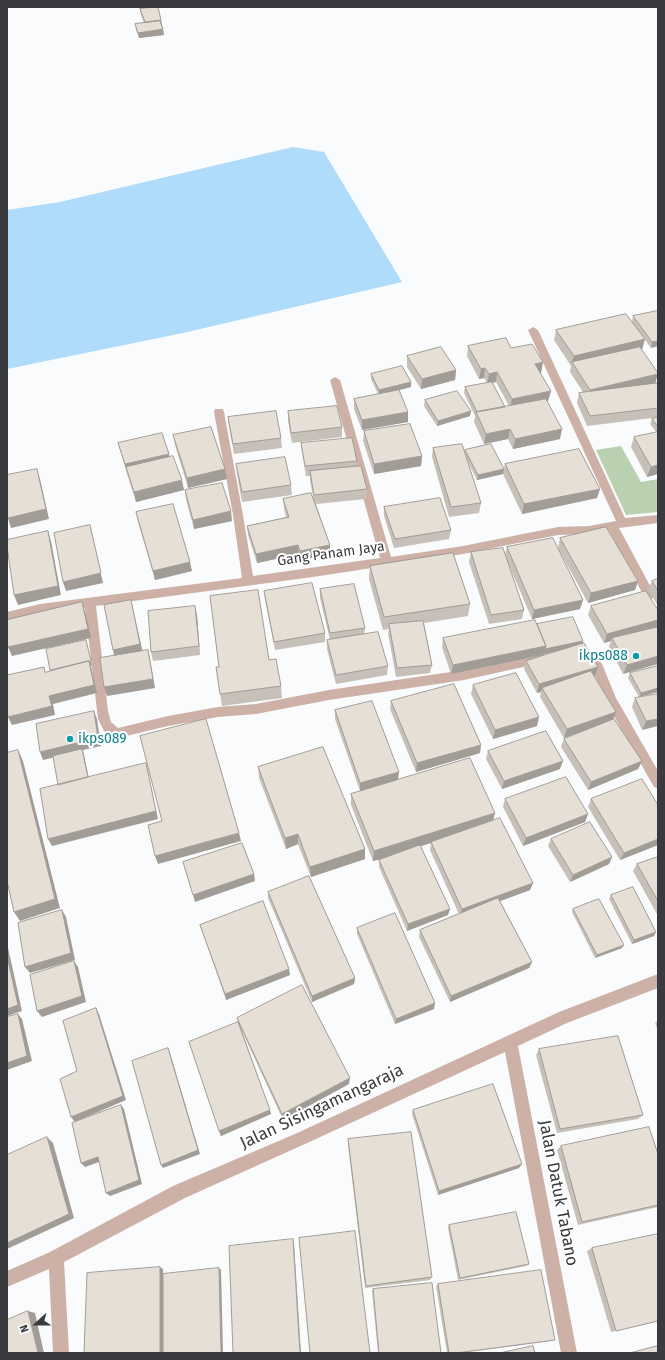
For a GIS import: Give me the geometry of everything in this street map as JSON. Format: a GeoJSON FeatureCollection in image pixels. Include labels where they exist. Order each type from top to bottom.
{"type":"FeatureCollection","features":[{"type":"Feature","properties":{"kind":"street"},"geometry":{"type":"LineString","coordinates":[[533,330],[617,525],[649,595]]}},
{"type":"Feature","properties":{"kind":"street"},"geometry":{"type":"LineString","coordinates":[[336,380],[387,562]]}},
{"type":"Feature","properties":{"kind":"street"},"geometry":{"type":"LineString","coordinates":[[219,412],[238,515],[248,581]]}},
{"type":"Feature","properties":{"kind":"street","name":"Gang Panam Jaya"},"geometry":{"type":"LineString","coordinates":[[7,617],[40,609],[387,562],[463,550],[558,531],[589,530],[658,519]]}},
{"type":"Feature","properties":{"kind":"street"},"geometry":{"type":"LineString","coordinates":[[90,602],[100,678],[102,711],[106,726],[110,731],[118,733],[168,721],[218,712],[256,708],[329,695],[464,675],[551,657]]}},
{"type":"Feature","properties":{"kind":"street"},"geometry":{"type":"LineString","coordinates":[[576,650],[582,650],[590,656],[598,668],[611,700],[658,783]]}},
{"type":"Feature","properties":{"kind":"street","name":"Jalan Sisingamangaraja"},"geometry":{"type":"LineString","coordinates":[[7,1279],[56,1258],[179,1192],[300,1139],[564,1017],[658,981]]}},
{"type":"Feature","properties":{"kind":"street","name":"Jalan Datuk Tabano"},"geometry":{"type":"LineString","coordinates":[[510,1041],[569,1353]]}},
{"type":"Feature","properties":{"kind":"street"},"geometry":{"type":"LineString","coordinates":[[56,1258],[61,1353]]}},
{"type":"Feature","properties":{"kind":"green space"},"geometry":{"type":"Polygon","coordinates":[[[621,446],[641,482],[658,479],[658,512],[626,515],[596,450],[621,446]]]}},
{"type":"Feature","properties":{"kind":"water"},"geometry":{"type":"Polygon","coordinates":[[[293,147],[324,152],[402,282],[183,333],[7,369],[7,210],[60,202],[293,147]]]}},
{"type":"Feature","properties":{"kind":"building"},"geometry":{"type":"Polygon","coordinates":[[[158,7],[161,20],[145,22],[140,9],[158,7]]]}},
{"type":"Feature","properties":{"kind":"building"},"geometry":{"type":"Polygon","coordinates":[[[160,21],[163,29],[138,33],[135,24],[160,21]]]}},
{"type":"Feature","properties":{"kind":"building"},"geometry":{"type":"Polygon","coordinates":[[[657,311],[658,341],[652,342],[633,316],[657,311]]]}},
{"type":"Feature","properties":{"kind":"building"},"geometry":{"type":"Polygon","coordinates":[[[626,314],[645,339],[574,356],[556,330],[626,314]]]}},
{"type":"Feature","properties":{"kind":"building"},"geometry":{"type":"Polygon","coordinates":[[[506,338],[511,348],[532,344],[543,362],[535,364],[551,391],[512,399],[497,372],[489,374],[485,368],[481,369],[468,346],[506,338]]]}},
{"type":"Feature","properties":{"kind":"building"},"geometry":{"type":"Polygon","coordinates":[[[441,347],[456,370],[422,379],[407,356],[441,347]]]}},
{"type":"Feature","properties":{"kind":"building"},"geometry":{"type":"Polygon","coordinates":[[[640,347],[658,374],[590,390],[572,362],[640,347]]]}},
{"type":"Feature","properties":{"kind":"building"},"geometry":{"type":"Polygon","coordinates":[[[402,366],[411,382],[379,390],[371,374],[402,366]]]}},
{"type":"Feature","properties":{"kind":"building"},"geometry":{"type":"Polygon","coordinates":[[[492,382],[505,407],[477,412],[465,387],[492,382]]]}},
{"type":"Feature","properties":{"kind":"building"},"geometry":{"type":"Polygon","coordinates":[[[658,383],[658,408],[590,416],[579,393],[658,383]]]}},
{"type":"Feature","properties":{"kind":"building"},"geometry":{"type":"Polygon","coordinates":[[[399,390],[408,412],[362,420],[354,399],[399,390]]]}},
{"type":"Feature","properties":{"kind":"building"},"geometry":{"type":"Polygon","coordinates":[[[457,391],[471,411],[438,421],[425,400],[457,391]]]}},
{"type":"Feature","properties":{"kind":"building"},"geometry":{"type":"Polygon","coordinates":[[[546,399],[562,429],[515,439],[510,429],[486,434],[476,412],[546,399]]]}},
{"type":"Feature","properties":{"kind":"building"},"geometry":{"type":"Polygon","coordinates":[[[337,406],[342,427],[291,433],[288,411],[337,406]]]}},
{"type":"Feature","properties":{"kind":"building"},"geometry":{"type":"Polygon","coordinates":[[[276,411],[281,438],[233,444],[228,417],[276,411]]]}},
{"type":"Feature","properties":{"kind":"building"},"geometry":{"type":"Polygon","coordinates":[[[658,417],[658,427],[652,419],[658,417]]]}},
{"type":"Feature","properties":{"kind":"building"},"geometry":{"type":"Polygon","coordinates":[[[410,424],[422,456],[374,464],[364,431],[410,424]]]}},
{"type":"Feature","properties":{"kind":"building"},"geometry":{"type":"Polygon","coordinates":[[[211,427],[225,469],[187,478],[173,435],[211,427]]]}},
{"type":"Feature","properties":{"kind":"building"},"geometry":{"type":"Polygon","coordinates":[[[658,432],[658,465],[651,467],[634,437],[658,432]]]}},
{"type":"Feature","properties":{"kind":"building"},"geometry":{"type":"Polygon","coordinates":[[[162,433],[169,454],[125,464],[118,443],[162,433]]]}},
{"type":"Feature","properties":{"kind":"building"},"geometry":{"type":"Polygon","coordinates":[[[352,438],[357,461],[305,466],[301,443],[352,438]]]}},
{"type":"Feature","properties":{"kind":"building"},"geometry":{"type":"Polygon","coordinates":[[[462,444],[481,503],[451,507],[433,448],[462,444]]]}},
{"type":"Feature","properties":{"kind":"building"},"geometry":{"type":"Polygon","coordinates":[[[491,444],[504,469],[478,475],[465,450],[491,444]]]}},
{"type":"Feature","properties":{"kind":"building"},"geometry":{"type":"Polygon","coordinates":[[[579,449],[600,489],[524,504],[505,464],[579,449]]]}},
{"type":"Feature","properties":{"kind":"building"},"geometry":{"type":"Polygon","coordinates":[[[173,456],[182,480],[134,492],[126,467],[173,456]]]}},
{"type":"Feature","properties":{"kind":"building"},"geometry":{"type":"Polygon","coordinates":[[[285,457],[291,485],[242,492],[236,464],[285,457]]]}},
{"type":"Feature","properties":{"kind":"building"},"geometry":{"type":"Polygon","coordinates":[[[361,466],[367,489],[314,495],[310,471],[361,466]]]}},
{"type":"Feature","properties":{"kind":"building"},"geometry":{"type":"Polygon","coordinates":[[[37,469],[46,509],[8,518],[7,475],[37,469]]]}},
{"type":"Feature","properties":{"kind":"building"},"geometry":{"type":"Polygon","coordinates":[[[222,483],[231,511],[193,520],[185,490],[222,483]]]}},
{"type":"Feature","properties":{"kind":"building"},"geometry":{"type":"Polygon","coordinates":[[[311,493],[330,545],[300,551],[298,545],[256,554],[247,526],[289,517],[283,499],[311,493]]]}},
{"type":"Feature","properties":{"kind":"building"},"geometry":{"type":"Polygon","coordinates":[[[440,498],[451,530],[395,539],[384,507],[440,498]]]}},
{"type":"Feature","properties":{"kind":"building"},"geometry":{"type":"Polygon","coordinates":[[[173,504],[190,562],[153,571],[136,512],[173,504]]]}},
{"type":"Feature","properties":{"kind":"building"},"geometry":{"type":"Polygon","coordinates":[[[90,525],[101,573],[63,582],[54,533],[90,525]]]}},
{"type":"Feature","properties":{"kind":"building"},"geometry":{"type":"Polygon","coordinates":[[[606,527],[638,581],[591,593],[560,538],[606,527]]]}},
{"type":"Feature","properties":{"kind":"building"},"geometry":{"type":"Polygon","coordinates":[[[48,531],[58,586],[14,595],[7,540],[48,531]]]}},
{"type":"Feature","properties":{"kind":"building"},"geometry":{"type":"Polygon","coordinates":[[[553,538],[583,600],[534,610],[507,547],[553,538]]]}},
{"type":"Feature","properties":{"kind":"building"},"geometry":{"type":"Polygon","coordinates":[[[503,548],[524,610],[491,615],[471,552],[503,548]]]}},
{"type":"Feature","properties":{"kind":"building"},"geometry":{"type":"Polygon","coordinates":[[[453,553],[470,604],[384,617],[370,566],[453,553]]]}},
{"type":"Feature","properties":{"kind":"building"},"geometry":{"type":"Polygon","coordinates":[[[658,579],[658,591],[652,581],[658,579]]]}},
{"type":"Feature","properties":{"kind":"building"},"geometry":{"type":"Polygon","coordinates":[[[312,583],[325,633],[274,642],[264,591],[312,583]]]}},
{"type":"Feature","properties":{"kind":"building"},"geometry":{"type":"Polygon","coordinates":[[[354,584],[365,628],[330,633],[320,589],[354,584]]]}},
{"type":"Feature","properties":{"kind":"building"},"geometry":{"type":"Polygon","coordinates":[[[258,590],[269,660],[276,659],[281,686],[220,694],[216,667],[219,667],[210,596],[258,590]]]}},
{"type":"Feature","properties":{"kind":"building"},"geometry":{"type":"Polygon","coordinates":[[[646,591],[658,610],[658,620],[607,634],[591,606],[646,591]]]}},
{"type":"Feature","properties":{"kind":"building"},"geometry":{"type":"Polygon","coordinates":[[[131,600],[140,644],[113,650],[104,605],[131,600]]]}},
{"type":"Feature","properties":{"kind":"building"},"geometry":{"type":"Polygon","coordinates":[[[82,602],[88,629],[8,647],[7,620],[82,602]]]}},
{"type":"Feature","properties":{"kind":"building"},"geometry":{"type":"Polygon","coordinates":[[[195,606],[199,646],[151,652],[148,611],[195,606]]]}},
{"type":"Feature","properties":{"kind":"building"},"geometry":{"type":"Polygon","coordinates":[[[573,617],[583,641],[545,649],[546,646],[537,624],[573,617]]]}},
{"type":"Feature","properties":{"kind":"building"},"geometry":{"type":"Polygon","coordinates":[[[535,620],[546,646],[453,665],[443,638],[535,620]]]}},
{"type":"Feature","properties":{"kind":"building"},"geometry":{"type":"Polygon","coordinates":[[[423,621],[432,665],[397,668],[389,624],[423,621]]]}},
{"type":"Feature","properties":{"kind":"building","name":"ikps088"},"geometry":{"type":"Polygon","coordinates":[[[658,627],[658,656],[627,665],[612,638],[658,627]]]}},
{"type":"Feature","properties":{"kind":"building"},"geometry":{"type":"Polygon","coordinates":[[[378,632],[388,666],[336,675],[327,640],[378,632]]]}},
{"type":"Feature","properties":{"kind":"building"},"geometry":{"type":"Polygon","coordinates":[[[86,640],[91,661],[50,670],[46,649],[86,640]]]}},
{"type":"Feature","properties":{"kind":"building"},"geometry":{"type":"Polygon","coordinates":[[[584,643],[598,667],[539,684],[526,661],[584,643]]]}},
{"type":"Feature","properties":{"kind":"building"},"geometry":{"type":"Polygon","coordinates":[[[148,650],[153,679],[104,687],[100,658],[148,650]]]}},
{"type":"Feature","properties":{"kind":"building"},"geometry":{"type":"Polygon","coordinates":[[[89,661],[94,685],[49,696],[52,706],[8,717],[7,675],[44,667],[45,672],[89,661]]]}},
{"type":"Feature","properties":{"kind":"building"},"geometry":{"type":"Polygon","coordinates":[[[658,666],[658,688],[641,693],[630,673],[658,666]]]}},
{"type":"Feature","properties":{"kind":"building"},"geometry":{"type":"Polygon","coordinates":[[[591,671],[616,712],[567,729],[542,688],[591,671]]]}},
{"type":"Feature","properties":{"kind":"building"},"geometry":{"type":"Polygon","coordinates":[[[516,673],[539,717],[495,730],[473,685],[516,673]]]}},
{"type":"Feature","properties":{"kind":"building"},"geometry":{"type":"Polygon","coordinates":[[[454,684],[481,745],[417,763],[391,701],[454,684]]]}},
{"type":"Feature","properties":{"kind":"building"},"geometry":{"type":"Polygon","coordinates":[[[658,694],[658,719],[646,721],[635,698],[658,694]]]}},
{"type":"Feature","properties":{"kind":"building"},"geometry":{"type":"Polygon","coordinates":[[[372,701],[399,772],[360,783],[335,710],[372,701]]]}},
{"type":"Feature","properties":{"kind":"building","name":"ikps089"},"geometry":{"type":"Polygon","coordinates":[[[94,711],[98,738],[40,752],[36,724],[94,711]]]}},
{"type":"Feature","properties":{"kind":"building"},"geometry":{"type":"Polygon","coordinates":[[[206,719],[239,833],[155,856],[148,825],[162,821],[140,736],[206,719]]]}},
{"type":"Feature","properties":{"kind":"building"},"geometry":{"type":"Polygon","coordinates":[[[614,719],[642,761],[591,782],[564,739],[614,719]]]}},
{"type":"Feature","properties":{"kind":"building"},"geometry":{"type":"Polygon","coordinates":[[[546,731],[563,761],[504,781],[488,751],[546,731]]]}},
{"type":"Feature","properties":{"kind":"building"},"geometry":{"type":"Polygon","coordinates":[[[323,747],[365,849],[310,867],[298,834],[285,838],[258,767],[323,747]]]}},
{"type":"Feature","properties":{"kind":"building"},"geometry":{"type":"Polygon","coordinates":[[[82,749],[88,777],[58,785],[53,756],[82,749]]]}},
{"type":"Feature","properties":{"kind":"building"},"geometry":{"type":"Polygon","coordinates":[[[18,750],[55,899],[14,912],[7,881],[7,753],[18,750]]]}},
{"type":"Feature","properties":{"kind":"building"},"geometry":{"type":"Polygon","coordinates":[[[470,758],[495,813],[374,851],[351,794],[470,758]]]}},
{"type":"Feature","properties":{"kind":"building"},"geometry":{"type":"Polygon","coordinates":[[[146,763],[156,811],[48,839],[40,789],[146,763]]]}},
{"type":"Feature","properties":{"kind":"building"},"geometry":{"type":"Polygon","coordinates":[[[566,777],[588,814],[526,838],[505,799],[566,777]]]}},
{"type":"Feature","properties":{"kind":"building"},"geometry":{"type":"Polygon","coordinates":[[[642,779],[658,805],[658,839],[624,853],[591,799],[642,779]]]}},
{"type":"Feature","properties":{"kind":"building"},"geometry":{"type":"Polygon","coordinates":[[[500,818],[533,883],[462,909],[431,842],[500,818]]]}},
{"type":"Feature","properties":{"kind":"building"},"geometry":{"type":"Polygon","coordinates":[[[590,822],[612,857],[573,875],[551,839],[590,822]]]}},
{"type":"Feature","properties":{"kind":"building"},"geometry":{"type":"Polygon","coordinates":[[[242,843],[254,874],[193,895],[183,862],[242,843]]]}},
{"type":"Feature","properties":{"kind":"building"},"geometry":{"type":"Polygon","coordinates":[[[420,845],[450,909],[408,924],[379,860],[420,845]]]}},
{"type":"Feature","properties":{"kind":"building"},"geometry":{"type":"Polygon","coordinates":[[[658,857],[658,901],[637,864],[658,857]]]}},
{"type":"Feature","properties":{"kind":"building"},"geometry":{"type":"Polygon","coordinates":[[[309,876],[355,978],[312,996],[268,892],[309,876]]]}},
{"type":"Feature","properties":{"kind":"building"},"geometry":{"type":"Polygon","coordinates":[[[633,887],[656,932],[634,940],[611,895],[633,887]]]}},
{"type":"Feature","properties":{"kind":"building"},"geometry":{"type":"Polygon","coordinates":[[[498,898],[532,962],[451,996],[420,930],[498,898]]]}},
{"type":"Feature","properties":{"kind":"building"},"geometry":{"type":"Polygon","coordinates":[[[599,899],[624,945],[597,955],[573,909],[599,899]]]}},
{"type":"Feature","properties":{"kind":"building"},"geometry":{"type":"Polygon","coordinates":[[[263,901],[289,969],[225,994],[200,925],[263,901]]]}},
{"type":"Feature","properties":{"kind":"building"},"geometry":{"type":"Polygon","coordinates":[[[62,910],[71,953],[25,967],[18,923],[62,910]]]}},
{"type":"Feature","properties":{"kind":"building"},"geometry":{"type":"Polygon","coordinates":[[[395,913],[435,1003],[396,1019],[357,928],[395,913]]]}},
{"type":"Feature","properties":{"kind":"building"},"geometry":{"type":"Polygon","coordinates":[[[7,956],[18,1005],[7,1009],[7,956]]]}},
{"type":"Feature","properties":{"kind":"building"},"geometry":{"type":"Polygon","coordinates":[[[74,961],[82,996],[37,1011],[30,975],[74,961]]]}},
{"type":"Feature","properties":{"kind":"building"},"geometry":{"type":"Polygon","coordinates":[[[302,985],[350,1078],[282,1114],[237,1018],[302,985]]]}},
{"type":"Feature","properties":{"kind":"building"},"geometry":{"type":"Polygon","coordinates":[[[96,1008],[123,1096],[71,1117],[60,1079],[77,1071],[63,1021],[96,1008]]]}},
{"type":"Feature","properties":{"kind":"building"},"geometry":{"type":"Polygon","coordinates":[[[18,1014],[27,1056],[7,1063],[7,1017],[18,1014]]]}},
{"type":"Feature","properties":{"kind":"building"},"geometry":{"type":"Polygon","coordinates":[[[238,1022],[270,1110],[219,1131],[189,1042],[238,1022]]]}},
{"type":"Feature","properties":{"kind":"building"},"geometry":{"type":"Polygon","coordinates":[[[618,1036],[643,1115],[560,1129],[539,1049],[618,1036]]]}},
{"type":"Feature","properties":{"kind":"building"},"geometry":{"type":"Polygon","coordinates":[[[168,1048],[198,1150],[161,1165],[132,1061],[168,1048]]]}},
{"type":"Feature","properties":{"kind":"building"},"geometry":{"type":"Polygon","coordinates":[[[493,1084],[522,1164],[439,1191],[413,1110],[493,1084]]]}},
{"type":"Feature","properties":{"kind":"building"},"geometry":{"type":"Polygon","coordinates":[[[121,1105],[139,1180],[106,1193],[98,1157],[81,1163],[72,1123],[121,1105]]]}},
{"type":"Feature","properties":{"kind":"building"},"geometry":{"type":"Polygon","coordinates":[[[649,1127],[658,1154],[658,1205],[582,1222],[561,1146],[649,1127]]]}},
{"type":"Feature","properties":{"kind":"building"},"geometry":{"type":"Polygon","coordinates":[[[411,1132],[432,1277],[366,1286],[348,1139],[411,1132]]]}},
{"type":"Feature","properties":{"kind":"building"},"geometry":{"type":"Polygon","coordinates":[[[47,1137],[69,1214],[7,1243],[7,1155],[47,1137]]]}},
{"type":"Feature","properties":{"kind":"building"},"geometry":{"type":"Polygon","coordinates":[[[516,1212],[529,1264],[460,1278],[449,1225],[516,1212]]]}},
{"type":"Feature","properties":{"kind":"building"},"geometry":{"type":"Polygon","coordinates":[[[355,1231],[370,1353],[310,1353],[299,1238],[355,1231]]]}},
{"type":"Feature","properties":{"kind":"building"},"geometry":{"type":"Polygon","coordinates":[[[658,1234],[658,1321],[616,1331],[592,1248],[658,1234]]]}},
{"type":"Feature","properties":{"kind":"building"},"geometry":{"type":"Polygon","coordinates":[[[293,1239],[300,1353],[233,1353],[229,1246],[293,1239]]]}},
{"type":"Feature","properties":{"kind":"building"},"geometry":{"type":"Polygon","coordinates":[[[160,1267],[160,1353],[84,1353],[87,1273],[160,1267]]]}},
{"type":"Feature","properties":{"kind":"building"},"geometry":{"type":"Polygon","coordinates":[[[219,1268],[221,1353],[163,1353],[163,1274],[219,1268]]]}},
{"type":"Feature","properties":{"kind":"building"},"geometry":{"type":"Polygon","coordinates":[[[541,1270],[555,1340],[449,1353],[438,1284],[541,1270]]]}},
{"type":"Feature","properties":{"kind":"building"},"geometry":{"type":"Polygon","coordinates":[[[432,1283],[441,1353],[379,1353],[373,1289],[432,1283]]]}},
{"type":"Feature","properties":{"kind":"building"},"geometry":{"type":"Polygon","coordinates":[[[28,1311],[38,1353],[7,1353],[7,1320],[28,1311]]]}},
{"type":"Feature","properties":{"kind":"building"},"geometry":{"type":"Polygon","coordinates":[[[533,1346],[535,1353],[500,1353],[533,1346]]]}},
{"type":"Feature","properties":{"kind":"building"},"geometry":{"type":"Polygon","coordinates":[[[658,1346],[658,1353],[630,1353],[658,1346]]]}},
{"type":"Feature","properties":{"kind":"place","name":"ikps088"},"geometry":{"type":"Point","coordinates":[636,656]}},
{"type":"Feature","properties":{"kind":"place","name":"ikps089"},"geometry":{"type":"Point","coordinates":[70,739]}}]}
